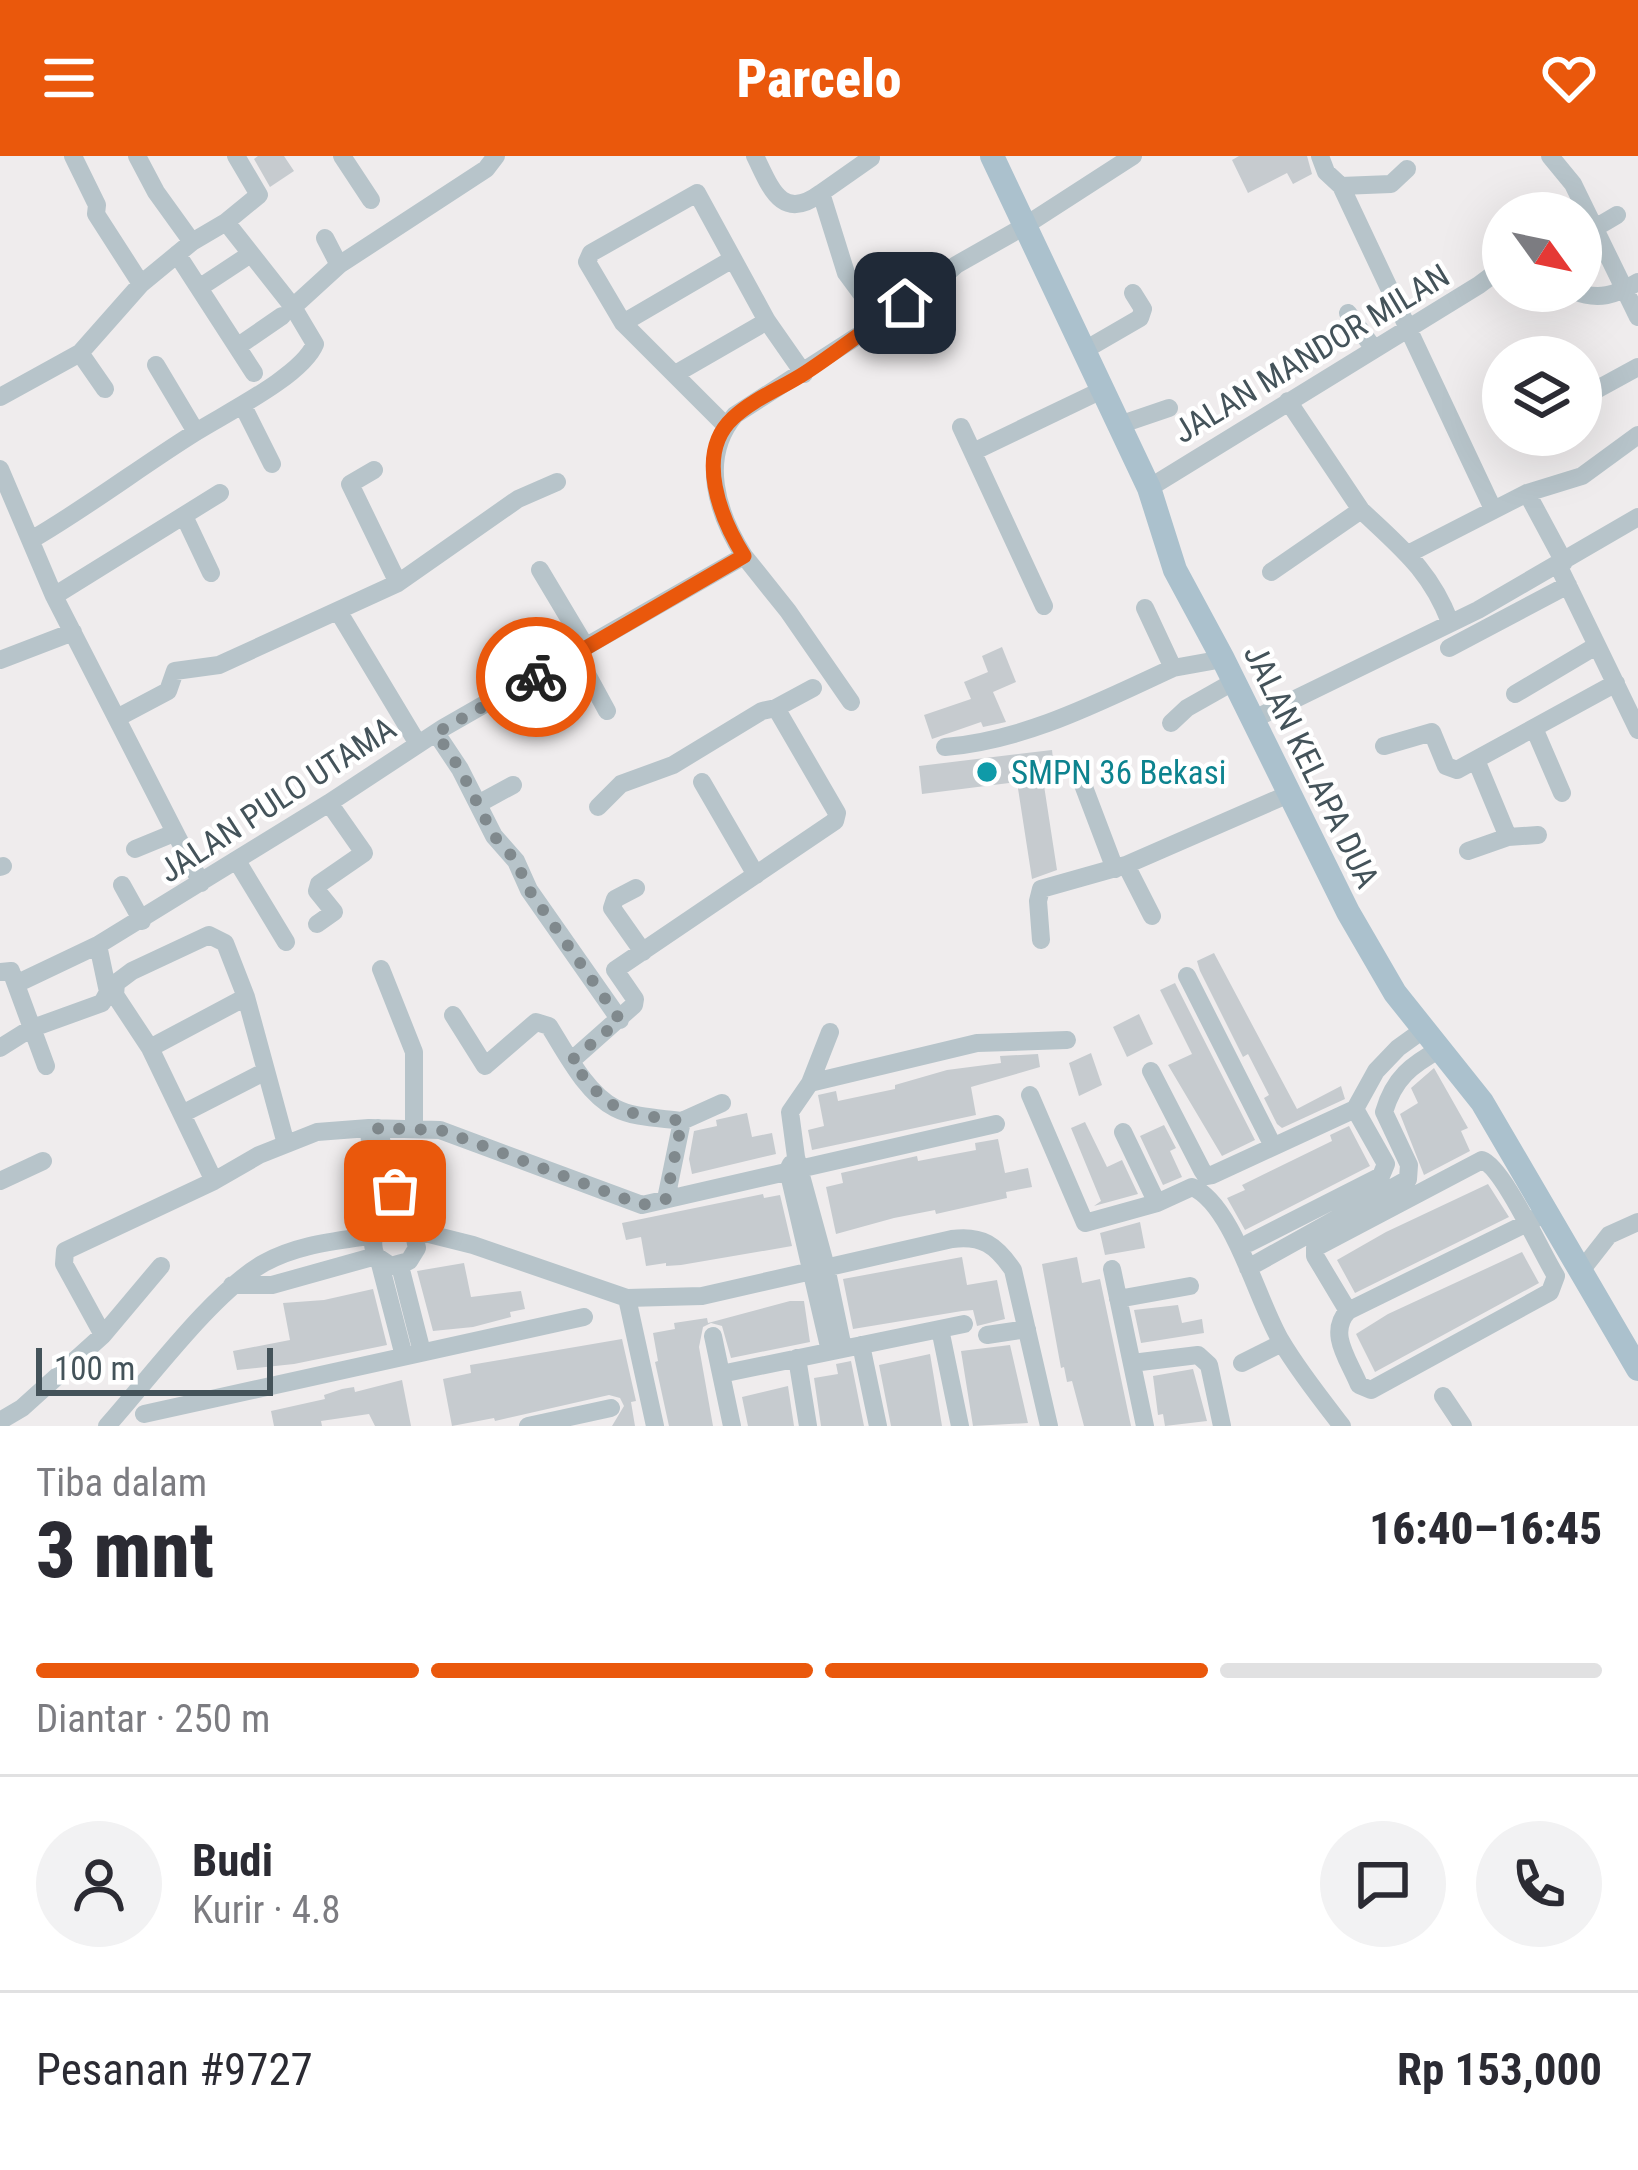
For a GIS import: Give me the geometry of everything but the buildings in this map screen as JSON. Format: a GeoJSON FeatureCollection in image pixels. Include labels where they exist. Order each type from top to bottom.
{"type":"FeatureCollection","features":[{"type":"Feature","properties":{"kind":"main road","name":"JALAN KELAPA DUA"},"geometry":{"type":"LineString","coordinates":[[992,156],[1149,488],[1174,570],[1348,912],[1396,993],[1482,1102],[1535,1219],[1580,1272],[1638,1369]]}},
{"type":"Feature","properties":{"kind":"street"},"geometry":{"type":"LineString","coordinates":[[73,156],[98,205],[96,214],[141,284]]}},
{"type":"Feature","properties":{"kind":"street"},"geometry":{"type":"LineString","coordinates":[[137,156],[184,248],[199,289],[254,374]]}},
{"type":"Feature","properties":{"kind":"street"},"geometry":{"type":"LineString","coordinates":[[0,397],[80,353],[141,284],[259,195],[236,156]]}},
{"type":"Feature","properties":{"kind":"street"},"geometry":{"type":"LineString","coordinates":[[342,156],[371,200]]}},
{"type":"Feature","properties":{"kind":"street"},"geometry":{"type":"LineString","coordinates":[[237,347],[288,311],[338,265],[486,169],[496,156]]}},
{"type":"Feature","properties":{"kind":"street"},"geometry":{"type":"LineString","coordinates":[[755,156],[773,194],[782,201],[802,203],[820,193],[850,162],[871,158]]}},
{"type":"Feature","properties":{"kind":"street"},"geometry":{"type":"LineString","coordinates":[[1320,156],[1326,172],[1341,186],[1493,508]]}},
{"type":"Feature","properties":{"kind":"street"},"geometry":{"type":"LineString","coordinates":[[1550,156],[1577,192]]}},
{"type":"Feature","properties":{"kind":"street"},"geometry":{"type":"LineString","coordinates":[[850,702],[724,525],[713,467],[716,444],[735,415],[926,292],[956,265],[1128,157]]}},
{"type":"Feature","properties":{"kind":"street"},"geometry":{"type":"LineString","coordinates":[[1341,186],[1390,184],[1407,169]]}},
{"type":"Feature","properties":{"kind":"street"},"geometry":{"type":"LineString","coordinates":[[820,193],[846,273],[880,319]]}},
{"type":"Feature","properties":{"kind":"street"},"geometry":{"type":"LineString","coordinates":[[726,426],[623,323],[587,256],[692,194],[701,196],[730,260],[804,374]]}},
{"type":"Feature","properties":{"kind":"street"},"geometry":{"type":"LineString","coordinates":[[1602,224],[1616,215]]}},
{"type":"Feature","properties":{"kind":"street"},"geometry":{"type":"LineString","coordinates":[[31,540],[243,406],[314,349],[315,344],[226,222]]}},
{"type":"Feature","properties":{"kind":"street"},"geometry":{"type":"LineString","coordinates":[[325,238],[338,265]]}},
{"type":"Feature","properties":{"kind":"street"},"geometry":{"type":"LineString","coordinates":[[1602,239],[1631,286],[1638,317]]}},
{"type":"Feature","properties":{"kind":"street"},"geometry":{"type":"LineString","coordinates":[[199,289],[243,259]]}},
{"type":"Feature","properties":{"kind":"street"},"geometry":{"type":"LineString","coordinates":[[623,323],[730,260]]}},
{"type":"Feature","properties":{"kind":"street","name":"JALAN MANDOR MILAN"},"geometry":{"type":"LineString","coordinates":[[1149,488],[1482,280]]}},
{"type":"Feature","properties":{"kind":"street"},"geometry":{"type":"LineString","coordinates":[[1602,295],[1631,286]]}},
{"type":"Feature","properties":{"kind":"street"},"geometry":{"type":"LineString","coordinates":[[1083,351],[1140,318],[1142,309],[1133,292]]}},
{"type":"Feature","properties":{"kind":"street"},"geometry":{"type":"LineString","coordinates":[[1348,313],[1374,349]]}},
{"type":"Feature","properties":{"kind":"street"},"geometry":{"type":"LineString","coordinates":[[677,373],[766,321]]}},
{"type":"Feature","properties":{"kind":"street"},"geometry":{"type":"LineString","coordinates":[[80,353],[105,389]]}},
{"type":"Feature","properties":{"kind":"street"},"geometry":{"type":"LineString","coordinates":[[156,364],[196,432]]}},
{"type":"Feature","properties":{"kind":"street"},"geometry":{"type":"LineString","coordinates":[[1602,387],[1638,367]]}},
{"type":"Feature","properties":{"kind":"street"},"geometry":{"type":"LineString","coordinates":[[973,452],[1102,389]]}},
{"type":"Feature","properties":{"kind":"street"},"geometry":{"type":"LineString","coordinates":[[1288,401],[1361,510],[1437,589],[1450,622]]}},
{"type":"Feature","properties":{"kind":"street"},"geometry":{"type":"LineString","coordinates":[[243,406],[272,464]]}},
{"type":"Feature","properties":{"kind":"street"},"geometry":{"type":"LineString","coordinates":[[1119,425],[1169,408]]}},
{"type":"Feature","properties":{"kind":"street"},"geometry":{"type":"LineString","coordinates":[[961,427],[1044,606]]}},
{"type":"Feature","properties":{"kind":"street"},"geometry":{"type":"LineString","coordinates":[[1408,554],[1493,508],[1582,476],[1638,435]]}},
{"type":"Feature","properties":{"kind":"street"},"geometry":{"type":"LineString","coordinates":[[0,469],[8,509],[31,540],[54,596],[201,883]]}},
{"type":"Feature","properties":{"kind":"street"},"geometry":{"type":"LineString","coordinates":[[374,470],[350,484],[398,583]]}},
{"type":"Feature","properties":{"kind":"street"},"geometry":{"type":"LineString","coordinates":[[117,718],[168,691],[175,671],[219,665],[398,583],[518,499],[556,482]]}},
{"type":"Feature","properties":{"kind":"street"},"geometry":{"type":"LineString","coordinates":[[54,596],[220,493]]}},
{"type":"Feature","properties":{"kind":"street"},"geometry":{"type":"LineString","coordinates":[[1527,493],[1596,646],[1633,706],[1638,730]]}},
{"type":"Feature","properties":{"kind":"street"},"geometry":{"type":"LineString","coordinates":[[1271,572],[1361,510]]}},
{"type":"Feature","properties":{"kind":"street"},"geometry":{"type":"LineString","coordinates":[[184,515],[211,573]]}},
{"type":"Feature","properties":{"kind":"street"},"geometry":{"type":"LineString","coordinates":[[1252,720],[1561,564],[1638,518]]}},
{"type":"Feature","properties":{"kind":"street","name":"JALAN PULO UTAMA"},"geometry":{"type":"LineString","coordinates":[[8,978],[98,945],[142,921],[436,733],[744,556]]}},
{"type":"Feature","properties":{"kind":"street"},"geometry":{"type":"LineString","coordinates":[[540,570],[607,711]]}},
{"type":"Feature","properties":{"kind":"street"},"geometry":{"type":"LineString","coordinates":[[1449,648],[1568,585]]}},
{"type":"Feature","properties":{"kind":"street"},"geometry":{"type":"LineString","coordinates":[[1145,608],[1173,668]]}},
{"type":"Feature","properties":{"kind":"street"},"geometry":{"type":"LineString","coordinates":[[338,611],[418,744]]}},
{"type":"Feature","properties":{"kind":"street"},"geometry":{"type":"LineString","coordinates":[[0,660],[73,632]]}},
{"type":"Feature","properties":{"kind":"street"},"geometry":{"type":"LineString","coordinates":[[1515,694],[1596,646]]}},
{"type":"Feature","properties":{"kind":"street"},"geometry":{"type":"LineString","coordinates":[[945,747],[1006,738],[1069,716],[1173,668],[1228,670]]}},
{"type":"Feature","properties":{"kind":"street"},"geometry":{"type":"LineString","coordinates":[[1172,723],[1228,670]]}},
{"type":"Feature","properties":{"kind":"street"},"geometry":{"type":"LineString","coordinates":[[1384,746],[1428,731],[1435,735],[1451,770],[1616,682]]}},
{"type":"Feature","properties":{"kind":"street"},"geometry":{"type":"LineString","coordinates":[[598,808],[621,784],[674,765],[762,711],[813,688]]}},
{"type":"Feature","properties":{"kind":"street"},"geometry":{"type":"LineString","coordinates":[[571,1061],[620,1020],[635,1001],[614,972],[835,821],[837,813],[776,708]]}},
{"type":"Feature","properties":{"kind":"street"},"geometry":{"type":"LineString","coordinates":[[1534,728],[1562,794]]}},
{"type":"Feature","properties":{"kind":"street"},"geometry":{"type":"LineString","coordinates":[[436,733],[499,844],[516,861],[529,890],[620,1020]]}},
{"type":"Feature","properties":{"kind":"street"},"geometry":{"type":"LineString","coordinates":[[1476,760],[1508,837]]}},
{"type":"Feature","properties":{"kind":"street"},"geometry":{"type":"LineString","coordinates":[[702,782],[756,875]]}},
{"type":"Feature","properties":{"kind":"street"},"geometry":{"type":"LineString","coordinates":[[1082,782],[1120,867],[1152,916]]}},
{"type":"Feature","properties":{"kind":"street"},"geometry":{"type":"LineString","coordinates":[[478,804],[513,785]]}},
{"type":"Feature","properties":{"kind":"street"},"geometry":{"type":"LineString","coordinates":[[1041,940],[1039,891],[1120,867],[1288,794]]}},
{"type":"Feature","properties":{"kind":"street"},"geometry":{"type":"LineString","coordinates":[[317,924],[334,912],[317,891],[319,884],[364,854],[329,803]]}},
{"type":"Feature","properties":{"kind":"street"},"geometry":{"type":"LineString","coordinates":[[135,850],[174,832]]}},
{"type":"Feature","properties":{"kind":"street"},"geometry":{"type":"LineString","coordinates":[[1468,851],[1508,837],[1538,835]]}},
{"type":"Feature","properties":{"kind":"street"},"geometry":{"type":"LineString","coordinates":[[237,861],[286,941]]}},
{"type":"Feature","properties":{"kind":"street"},"geometry":{"type":"LineString","coordinates":[[122,885],[142,921]]}},
{"type":"Feature","properties":{"kind":"street"},"geometry":{"type":"LineString","coordinates":[[636,888],[616,899],[612,908],[643,952]]}},
{"type":"Feature","properties":{"kind":"street"},"geometry":{"type":"LineString","coordinates":[[214,1180],[150,1048],[115,995],[116,983],[132,970],[209,934],[226,943],[246,997],[286,1144]]}},
{"type":"Feature","properties":{"kind":"street"},"geometry":{"type":"LineString","coordinates":[[0,1048],[30,1029],[102,1003],[108,992],[98,945]]}},
{"type":"Feature","properties":{"kind":"street"},"geometry":{"type":"LineString","coordinates":[[381,969],[413,1052],[414,1128]]}},
{"type":"Feature","properties":{"kind":"street"},"geometry":{"type":"LineString","coordinates":[[1187,976],[1272,1144]]}},
{"type":"Feature","properties":{"kind":"street"},"geometry":{"type":"LineString","coordinates":[[8,978],[46,1066]]}},
{"type":"Feature","properties":{"kind":"street"},"geometry":{"type":"LineString","coordinates":[[150,1048],[246,997]]}},
{"type":"Feature","properties":{"kind":"street"},"geometry":{"type":"LineString","coordinates":[[453,1015],[485,1066],[536,1022],[548,1026],[611,1107],[628,1114],[682,1121],[722,1103]]}},
{"type":"Feature","properties":{"kind":"street"},"geometry":{"type":"LineString","coordinates":[[830,1032],[810,1083],[790,1112],[795,1165],[819,1269],[878,1426]]}},
{"type":"Feature","properties":{"kind":"street"},"geometry":{"type":"LineString","coordinates":[[1151,1071],[1206,1176],[1355,1109],[1376,1071],[1398,1048],[1433,1039]]}},
{"type":"Feature","properties":{"kind":"street"},"geometry":{"type":"LineString","coordinates":[[1248,1268],[1408,1180],[1408,1165],[1384,1112],[1391,1087],[1433,1039]]}},
{"type":"Feature","properties":{"kind":"street"},"geometry":{"type":"LineString","coordinates":[[810,1083],[977,1043],[1066,1040]]}},
{"type":"Feature","properties":{"kind":"street"},"geometry":{"type":"LineString","coordinates":[[182,1114],[266,1071]]}},
{"type":"Feature","properties":{"kind":"street"},"geometry":{"type":"LineString","coordinates":[[1030,1095],[1085,1223],[1197,1187],[1221,1218],[1282,1343],[1336,1424]]}},
{"type":"Feature","properties":{"kind":"street"},"geometry":{"type":"LineString","coordinates":[[1249,1243],[1382,1176],[1386,1164],[1355,1109]]}},
{"type":"Feature","properties":{"kind":"street"},"geometry":{"type":"LineString","coordinates":[[666,1199],[682,1121]]}},
{"type":"Feature","properties":{"kind":"street"},"geometry":{"type":"LineString","coordinates":[[103,1335],[64,1264],[65,1251],[317,1132],[440,1130],[642,1205],[795,1165],[996,1124]]}},
{"type":"Feature","properties":{"kind":"street"},"geometry":{"type":"LineString","coordinates":[[374,1128],[408,1226],[417,1238],[416,1252]]}},
{"type":"Feature","properties":{"kind":"street"},"geometry":{"type":"LineString","coordinates":[[374,1128],[377,1258],[413,1354]]}},
{"type":"Feature","properties":{"kind":"street"},"geometry":{"type":"LineString","coordinates":[[1123,1132],[1157,1203]]}},
{"type":"Feature","properties":{"kind":"street"},"geometry":{"type":"LineString","coordinates":[[1348,1311],[1315,1256],[1315,1248],[1486,1160],[1535,1219],[1556,1276],[1550,1292],[1371,1390],[1360,1384],[1337,1332],[1338,1321],[1348,1311],[1535,1219]]}},
{"type":"Feature","properties":{"kind":"street"},"geometry":{"type":"LineString","coordinates":[[0,1181],[43,1161]]}},
{"type":"Feature","properties":{"kind":"street"},"geometry":{"type":"LineString","coordinates":[[107,1426],[232,1285],[266,1262],[309,1245],[375,1233],[388,1222],[473,1244],[627,1298],[702,1296],[952,1239],[982,1239],[1003,1255],[1012,1270],[1048,1426]]}},
{"type":"Feature","properties":{"kind":"street"},"geometry":{"type":"LineString","coordinates":[[1580,1272],[1609,1234],[1638,1222]]}},
{"type":"Feature","properties":{"kind":"street"},"geometry":{"type":"LineString","coordinates":[[400,1266],[416,1252],[473,1244]]}},
{"type":"Feature","properties":{"kind":"street"},"geometry":{"type":"LineString","coordinates":[[232,1285],[272,1285],[377,1258],[400,1266]]}},
{"type":"Feature","properties":{"kind":"street"},"geometry":{"type":"LineString","coordinates":[[0,1421],[22,1408],[103,1335],[161,1266]]}},
{"type":"Feature","properties":{"kind":"street"},"geometry":{"type":"LineString","coordinates":[[400,1266],[413,1354]]}},
{"type":"Feature","properties":{"kind":"street"},"geometry":{"type":"LineString","coordinates":[[1112,1269],[1145,1426]]}},
{"type":"Feature","properties":{"kind":"street"},"geometry":{"type":"LineString","coordinates":[[1118,1299],[1190,1286]]}},
{"type":"Feature","properties":{"kind":"street"},"geometry":{"type":"LineString","coordinates":[[627,1298],[655,1426]]}},
{"type":"Feature","properties":{"kind":"street"},"geometry":{"type":"LineString","coordinates":[[144,1414],[584,1317]]}},
{"type":"Feature","properties":{"kind":"street"},"geometry":{"type":"LineString","coordinates":[[721,1374],[964,1324]]}},
{"type":"Feature","properties":{"kind":"street"},"geometry":{"type":"LineString","coordinates":[[940,1329],[960,1426]]}},
{"type":"Feature","properties":{"kind":"street"},"geometry":{"type":"LineString","coordinates":[[987,1335],[1027,1329]]}},
{"type":"Feature","properties":{"kind":"street"},"geometry":{"type":"LineString","coordinates":[[713,1336],[732,1426]]}},
{"type":"Feature","properties":{"kind":"street"},"geometry":{"type":"LineString","coordinates":[[1242,1363],[1282,1343]]}},
{"type":"Feature","properties":{"kind":"street"},"geometry":{"type":"LineString","coordinates":[[1132,1364],[1198,1354],[1209,1365],[1222,1426]]}},
{"type":"Feature","properties":{"kind":"street"},"geometry":{"type":"LineString","coordinates":[[797,1358],[808,1426]]}},
{"type":"Feature","properties":{"kind":"street"},"geometry":{"type":"LineString","coordinates":[[1443,1396],[1462,1426]]}},
{"type":"Feature","properties":{"kind":"street"},"geometry":{"type":"LineString","coordinates":[[528,1426],[578,1421],[611,1408]]}},
{"type":"Feature","properties":{"kind":"way so far"},"geometry":{"type":"LineString","coordinates":[[395,1191],[378,1128],[440,1130],[642,1205],[666,1199],[682,1121],[611,1107],[571,1061],[620,1020],[529,890],[516,861],[499,844],[436,733],[536,677]]}},
{"type":"Feature","properties":{"kind":"place","name":"SMPN 36 Bekasi"},"geometry":{"type":"Point","coordinates":[987,772]}},
{"type":"Feature","properties":{"kind":"route"},"geometry":{"type":"LineString","coordinates":[[536,677],[744,556],[724,525],[713,467],[716,444],[726,426],[735,415],[804,374],[905,303]]}}]}
